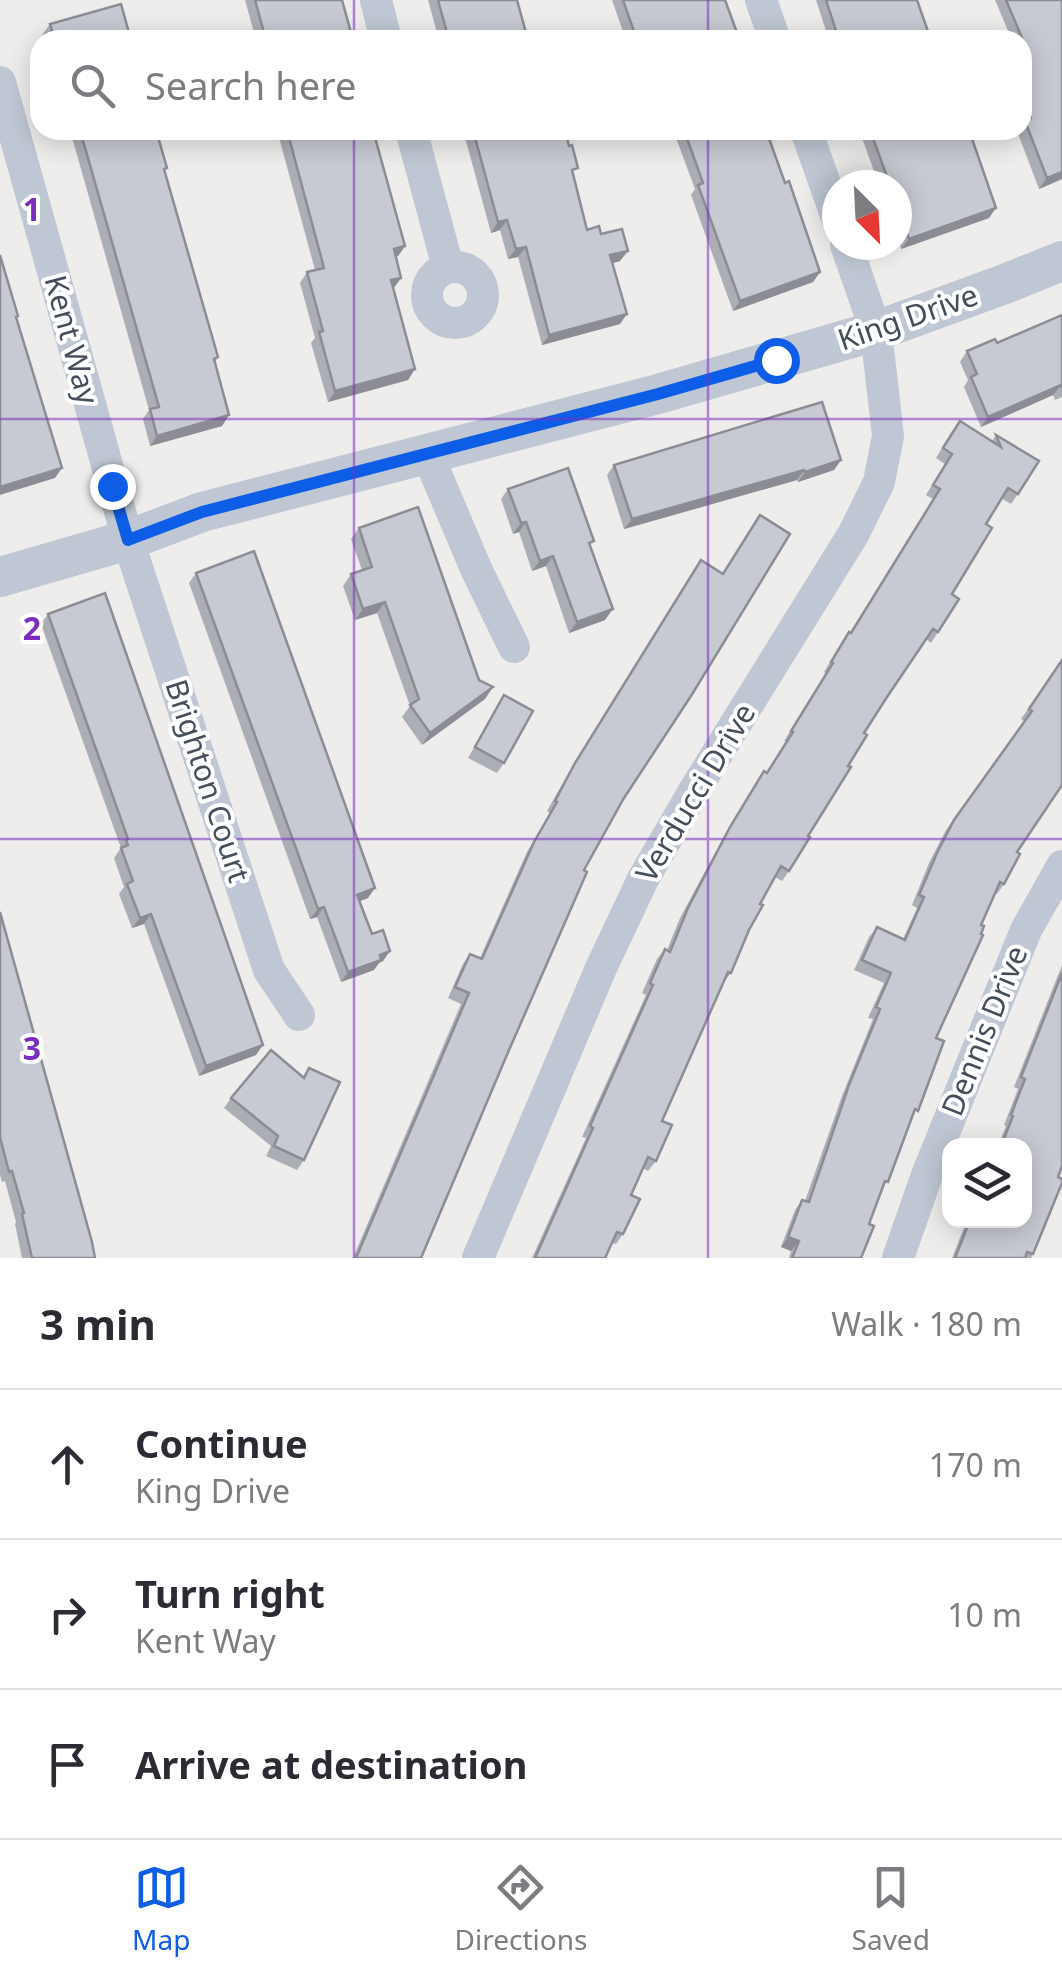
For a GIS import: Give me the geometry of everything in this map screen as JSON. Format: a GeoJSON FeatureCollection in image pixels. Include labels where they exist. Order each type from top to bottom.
{"type":"FeatureCollection","features":[{"type":"Feature","properties":{"kind":"street"},"geometry":{"type":"LineString","coordinates":[[376,0],[384,30]]}},
{"type":"Feature","properties":{"kind":"street"},"geometry":{"type":"LineString","coordinates":[[761,0],[772,30]]}},
{"type":"Feature","properties":{"kind":"street","name":"Kent Way"},"geometry":{"type":"LineString","coordinates":[[0,82],[128,540]]}},
{"type":"Feature","properties":{"kind":"street"},"geometry":{"type":"LineString","coordinates":[[414,140],[448,267]]}},
{"type":"Feature","properties":{"kind":"street"},"geometry":{"type":"LineString","coordinates":[[810,140],[822,175]]}},
{"type":"Feature","properties":{"kind":"street","name":"Verducci Drive"},"geometry":{"type":"LineString","coordinates":[[478,1258],[643,879],[838,561],[879,482],[888,436],[876,331],[851,260]]}},
{"type":"Feature","properties":{"kind":"street","name":"King Drive"},"geometry":{"type":"LineString","coordinates":[[0,577],[128,540],[202,512],[658,394],[876,331],[1062,261]]}},
{"type":"Feature","properties":{"kind":"street"},"geometry":{"type":"LineString","coordinates":[[427,452],[476,572],[514,647]]}},
{"type":"Feature","properties":{"kind":"street","name":"Brighton Court"},"geometry":{"type":"LineString","coordinates":[[128,540],[270,970],[299,1015]]}},
{"type":"Feature","properties":{"kind":"street","name":"Dennis Drive"},"geometry":{"type":"LineString","coordinates":[[898,1258],[926,1175],[1026,930],[1062,866]]}},
{"type":"Feature","properties":{"kind":"building"},"geometry":{"type":"Polygon","coordinates":[[[255,0],[342,0],[350,30],[263,30],[255,0]]]}},
{"type":"Feature","properties":{"kind":"building"},"geometry":{"type":"Polygon","coordinates":[[[438,0],[517,0],[525,30],[446,30],[438,0]]]}},
{"type":"Feature","properties":{"kind":"building"},"geometry":{"type":"Polygon","coordinates":[[[623,0],[725,0],[736,30],[634,30],[623,0]]]}},
{"type":"Feature","properties":{"kind":"building"},"geometry":{"type":"Polygon","coordinates":[[[826,0],[917,0],[928,30],[836,30],[826,0]]]}},
{"type":"Feature","properties":{"kind":"building"},"geometry":{"type":"Polygon","coordinates":[[[1006,0],[1062,0],[1062,172],[1047,178],[1032,139],[1032,30],[1019,30],[1006,0]]]}},
{"type":"Feature","properties":{"kind":"building"},"geometry":{"type":"Polygon","coordinates":[[[121,4],[128,30],[52,30],[50,24],[121,4]]]}},
{"type":"Feature","properties":{"kind":"building"},"geometry":{"type":"Polygon","coordinates":[[[83,140],[159,140],[167,168],[164,169],[218,357],[214,359],[229,415],[157,436],[150,409],[159,407],[83,140]]]}},
{"type":"Feature","properties":{"kind":"building"},"geometry":{"type":"Polygon","coordinates":[[[290,140],[376,140],[405,246],[394,249],[401,278],[391,280],[415,369],[335,391],[307,272],[324,268],[290,140]]]}},
{"type":"Feature","properties":{"kind":"building"},"geometry":{"type":"Polygon","coordinates":[[[476,140],[568,140],[578,168],[572,170],[587,230],[599,226],[601,234],[622,229],[628,251],[610,255],[627,314],[549,335],[526,247],[516,249],[507,220],[498,222],[476,140]]]}},
{"type":"Feature","properties":{"kind":"building"},"geometry":{"type":"Polygon","coordinates":[[[688,140],[770,140],[785,183],[789,181],[820,272],[740,301],[698,185],[703,183],[688,140]]]}},
{"type":"Feature","properties":{"kind":"building"},"geometry":{"type":"Polygon","coordinates":[[[874,140],[972,140],[996,208],[912,238],[912,170],[885,170],[874,140]]]}},
{"type":"Feature","properties":{"kind":"building"},"geometry":{"type":"Polygon","coordinates":[[[0,255],[62,468],[0,487],[0,255]]]}},
{"type":"Feature","properties":{"kind":"building"},"geometry":{"type":"Polygon","coordinates":[[[1062,315],[1062,388],[1061,385],[988,417],[971,377],[977,374],[967,351],[995,339],[997,343],[1062,315]]]}},
{"type":"Feature","properties":{"kind":"building"},"geometry":{"type":"Polygon","coordinates":[[[822,402],[841,460],[632,519],[614,465],[822,402]]]}},
{"type":"Feature","properties":{"kind":"building"},"geometry":{"type":"Polygon","coordinates":[[[960,421],[1001,447],[996,435],[1039,461],[1018,494],[1008,488],[986,524],[992,528],[952,594],[959,599],[938,632],[933,629],[887,697],[810,837],[789,871],[781,866],[760,904],[763,905],[731,973],[728,972],[662,1121],[672,1125],[656,1161],[648,1157],[631,1195],[640,1199],[623,1234],[617,1232],[605,1258],[535,1258],[593,1128],[590,1126],[665,949],[670,952],[730,827],[793,732],[849,632],[940,489],[933,485],[952,454],[943,448],[960,421]]]}},
{"type":"Feature","properties":{"kind":"building"},"geometry":{"type":"Polygon","coordinates":[[[568,468],[613,609],[577,622],[553,556],[540,561],[526,522],[521,523],[508,489],[568,468]]]}},
{"type":"Feature","properties":{"kind":"building"},"geometry":{"type":"Polygon","coordinates":[[[418,507],[479,680],[493,687],[430,733],[410,705],[419,699],[385,602],[363,609],[351,574],[372,567],[359,528],[418,507]]]}},
{"type":"Feature","properties":{"kind":"building"},"geometry":{"type":"Polygon","coordinates":[[[760,515],[790,534],[624,798],[584,870],[587,872],[421,1258],[356,1258],[469,993],[455,987],[470,954],[482,959],[534,842],[575,763],[701,560],[723,574],[760,515]]]}},
{"type":"Feature","properties":{"kind":"building"},"geometry":{"type":"Polygon","coordinates":[[[254,551],[375,888],[357,895],[372,934],[383,930],[390,951],[380,955],[381,960],[348,972],[324,907],[318,909],[196,573],[254,551]]]}},
{"type":"Feature","properties":{"kind":"building"},"geometry":{"type":"Polygon","coordinates":[[[105,593],[263,1045],[206,1066],[151,914],[140,918],[127,884],[133,881],[121,848],[128,845],[128,839],[48,614],[105,593]]]}},
{"type":"Feature","properties":{"kind":"building"},"geometry":{"type":"Polygon","coordinates":[[[1062,660],[1062,785],[1017,852],[1020,854],[1004,884],[1000,882],[981,925],[983,935],[936,1038],[944,1041],[918,1111],[915,1109],[888,1182],[885,1181],[861,1258],[792,1258],[799,1241],[788,1237],[802,1200],[809,1202],[891,973],[862,960],[877,927],[905,940],[924,897],[919,895],[954,820],[1032,711],[1029,709],[1062,660]]]}},
{"type":"Feature","properties":{"kind":"building"},"geometry":{"type":"Polygon","coordinates":[[[504,695],[533,711],[504,763],[475,747],[504,695]]]}},
{"type":"Feature","properties":{"kind":"building"},"geometry":{"type":"Polygon","coordinates":[[[0,912],[95,1258],[32,1258],[24,1213],[0,1137],[0,912]]]}},
{"type":"Feature","properties":{"kind":"building"},"geometry":{"type":"Polygon","coordinates":[[[1062,973],[1062,1166],[1058,1177],[1062,1183],[1033,1254],[1027,1252],[1025,1258],[955,1258],[967,1228],[1032,1228],[1032,1138],[1004,1138],[1025,1079],[1021,1077],[1062,973]]]}},
{"type":"Feature","properties":{"kind":"building"},"geometry":{"type":"Polygon","coordinates":[[[271,1050],[304,1078],[309,1068],[340,1082],[304,1160],[274,1146],[278,1136],[231,1098],[271,1050]]]}},
{"type":"Feature","properties":{"kind":"route"},"geometry":{"type":"LineString","coordinates":[[112,486],[128,540],[202,512],[776,360]]}}]}
